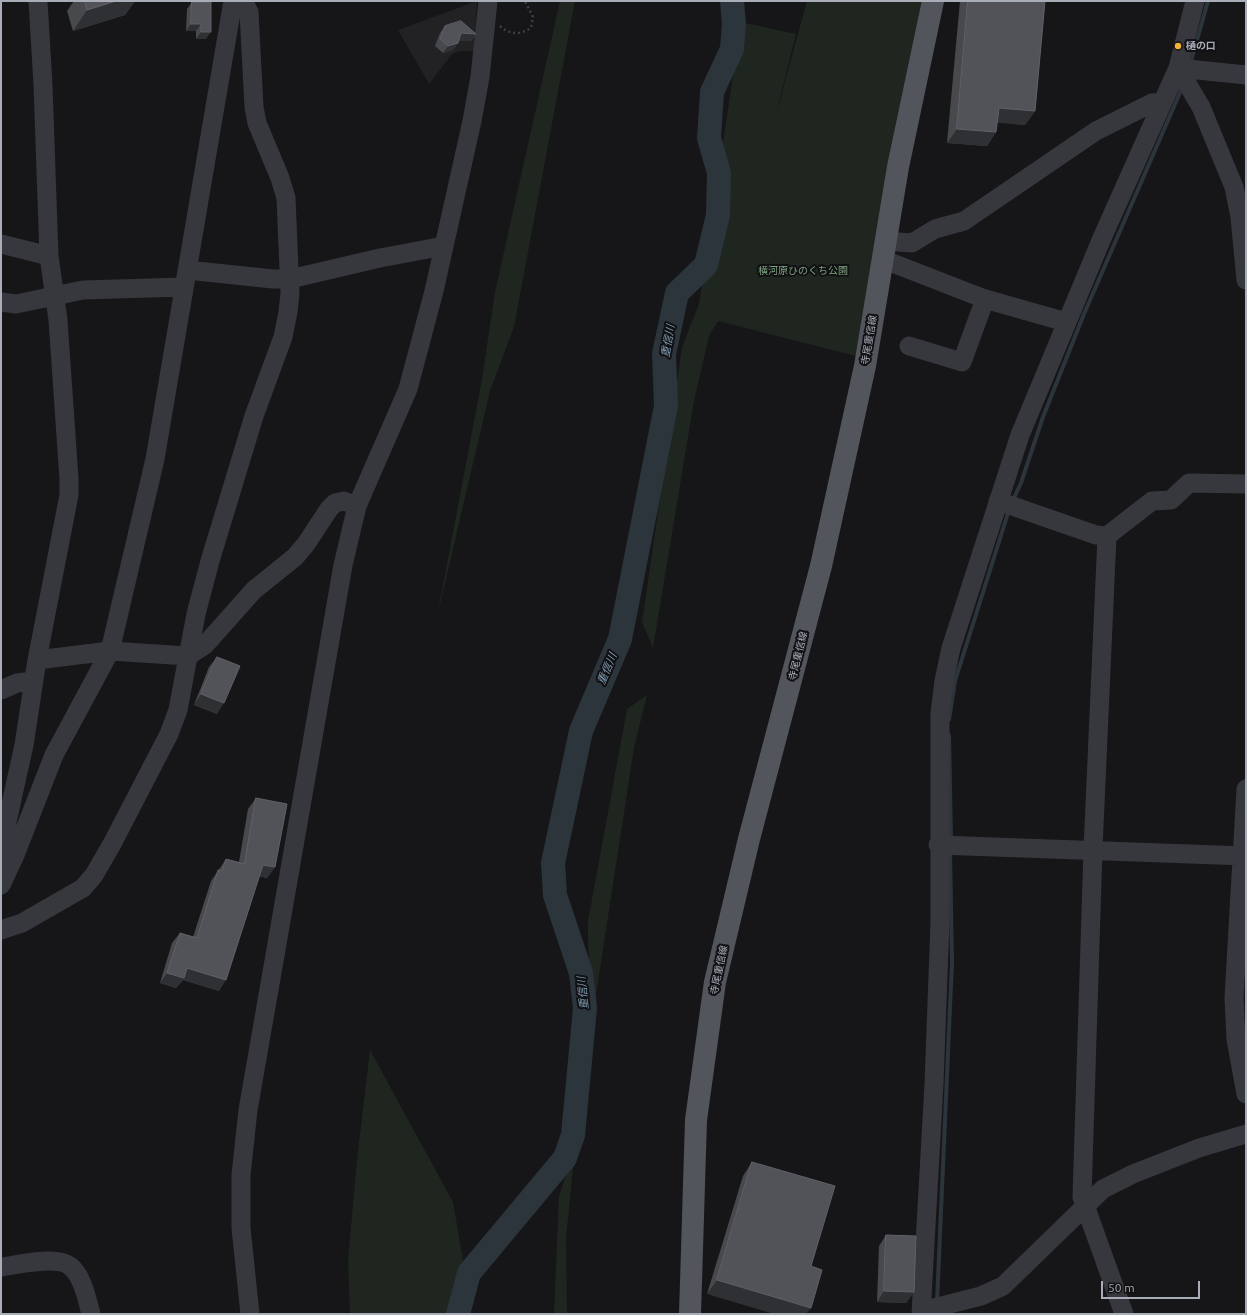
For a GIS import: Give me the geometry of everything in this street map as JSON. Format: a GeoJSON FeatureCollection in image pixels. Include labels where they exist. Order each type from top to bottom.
{"type":"FeatureCollection","features":[{"type":"Feature","properties":{"kind":"main road","name":"寺尾重信線"},"geometry":{"type":"LineString","coordinates":[[690,1314],[696,1120],[715,982],[749,839],[821,566],[865,366],[898,167],[934,1]]}},
{"type":"Feature","properties":{"kind":"street"},"geometry":{"type":"LineString","coordinates":[[1,884],[7,822],[24,745],[33,680],[66,512],[70,479],[54,295],[49,256],[43,85],[38,1]]}},
{"type":"Feature","properties":{"kind":"street"},"geometry":{"type":"LineString","coordinates":[[1,884],[15,855],[54,755],[110,651],[155,459],[233,1]]}},
{"type":"Feature","properties":{"kind":"street"},"geometry":{"type":"LineString","coordinates":[[1,930],[22,923],[72,896],[83,888],[94,875],[112,844],[169,734],[181,697],[196,614],[210,561],[254,416],[283,337],[288,312],[290,279],[286,198],[280,178],[257,123],[254,107],[249,12],[244,1]]}},
{"type":"Feature","properties":{"kind":"street"},"geometry":{"type":"LineString","coordinates":[[1194,1],[1178,68],[1102,238],[1020,435],[951,648],[944,681],[940,713],[938,845],[939,945],[922,1312],[981,1296],[1003,1286],[1103,1189],[1133,1174],[1199,1148],[1246,1134]]}},
{"type":"Feature","properties":{"kind":"street"},"geometry":{"type":"LineString","coordinates":[[250,1314],[241,1228],[242,1175],[248,1110],[343,565],[357,506],[408,389],[434,291],[472,121],[480,77],[488,5]]}},
{"type":"Feature","properties":{"kind":"street"},"geometry":{"type":"LineString","coordinates":[[1178,68],[1246,74]]}},
{"type":"Feature","properties":{"kind":"street"},"geometry":{"type":"LineString","coordinates":[[1178,68],[1201,107],[1234,187],[1240,217],[1246,280]]}},
{"type":"Feature","properties":{"kind":"street"},"geometry":{"type":"LineString","coordinates":[[884,250],[912,243],[935,229],[964,221],[1096,131],[1152,103],[1163,102]]}},
{"type":"Feature","properties":{"kind":"street"},"geometry":{"type":"LineString","coordinates":[[1,244],[49,256]]}},
{"type":"Feature","properties":{"kind":"street"},"geometry":{"type":"LineString","coordinates":[[1,302],[16,304],[83,290],[186,279],[290,279],[380,258],[444,246]]}},
{"type":"Feature","properties":{"kind":"street"},"geometry":{"type":"LineString","coordinates":[[884,250],[985,299],[1066,322]]}},
{"type":"Feature","properties":{"kind":"street"},"geometry":{"type":"LineString","coordinates":[[909,346],[962,362],[985,299]]}},
{"type":"Feature","properties":{"kind":"street"},"geometry":{"type":"LineString","coordinates":[[998,502],[1096,535],[1107,536],[1152,501],[1171,500],[1189,483],[1246,484]]}},
{"type":"Feature","properties":{"kind":"street"},"geometry":{"type":"LineString","coordinates":[[37,660],[110,651],[188,656],[206,646],[254,590],[295,557],[306,544],[329,509],[335,503],[344,501],[357,506]]}},
{"type":"Feature","properties":{"kind":"street"},"geometry":{"type":"LineString","coordinates":[[1107,536],[1093,849],[1082,1197],[1124,1314]]}},
{"type":"Feature","properties":{"kind":"street"},"geometry":{"type":"LineString","coordinates":[[1,690],[16,683],[33,680]]}},
{"type":"Feature","properties":{"kind":"street"},"geometry":{"type":"LineString","coordinates":[[1246,789],[1244,856],[1234,998],[1236,1039],[1246,1094]]}},
{"type":"Feature","properties":{"kind":"street"},"geometry":{"type":"LineString","coordinates":[[938,845],[1093,849],[1244,856]]}},
{"type":"Feature","properties":{"kind":"street"},"geometry":{"type":"LineString","coordinates":[[1,1267],[54,1260],[71,1266],[77,1275],[91,1314]]}},
{"type":"Feature","properties":{"kind":"path"},"geometry":{"type":"LineString","coordinates":[[488,5],[502,27],[510,32],[518,34],[531,28],[532,23],[533,17],[524,1]]}},
{"type":"Feature","properties":{"kind":"shaded area"},"geometry":{"type":"Polygon","coordinates":[[[477,1],[474,51],[460,51],[452,54],[429,84],[398,30],[477,1]]]}},
{"type":"Feature","properties":{"kind":"green space"},"geometry":{"type":"Polygon","coordinates":[[[560,1],[575,1],[514,327],[490,391],[437,617],[482,379],[495,292],[560,1]]]}},
{"type":"Feature","properties":{"kind":"green space","name":"横河原ひのくち公園"},"geometry":{"type":"Polygon","coordinates":[[[807,1],[926,1],[856,356],[718,321],[709,336],[694,401],[653,648],[642,622],[682,347],[699,304],[741,22],[796,34],[774,122],[807,1]]]}},
{"type":"Feature","properties":{"kind":"green space"},"geometry":{"type":"Polygon","coordinates":[[[647,695],[634,748],[593,1014],[588,921],[627,709],[647,695]]]}},
{"type":"Feature","properties":{"kind":"green space"},"geometry":{"type":"Polygon","coordinates":[[[370,1050],[453,1202],[465,1272],[452,1314],[350,1314],[348,1261],[357,1160],[370,1050]]]}},
{"type":"Feature","properties":{"kind":"green space"},"geometry":{"type":"Polygon","coordinates":[[[575,1148],[566,1238],[567,1314],[554,1314],[559,1196],[575,1148]]]}},
{"type":"Feature","properties":{"kind":"building"},"geometry":{"type":"Polygon","coordinates":[[[85,1],[116,1],[87,10],[85,1]]]}},
{"type":"Feature","properties":{"kind":"building"},"geometry":{"type":"Polygon","coordinates":[[[968,1],[1045,1],[1035,111],[999,108],[996,132],[957,129],[968,1]]]}},
{"type":"Feature","properties":{"kind":"building"},"geometry":{"type":"Polygon","coordinates":[[[192,2],[211,2],[211,32],[201,32],[201,24],[191,24],[192,2]]]}},
{"type":"Feature","properties":{"kind":"building"},"geometry":{"type":"Polygon","coordinates":[[[461,21],[476,34],[461,33],[458,43],[448,46],[440,39],[445,26],[461,21]]]}},
{"type":"Feature","properties":{"kind":"building"},"geometry":{"type":"Polygon","coordinates":[[[217,657],[240,666],[224,703],[201,694],[217,657]]]}},
{"type":"Feature","properties":{"kind":"building"},"geometry":{"type":"Polygon","coordinates":[[[256,798],[287,804],[275,867],[263,865],[226,980],[187,968],[184,978],[167,973],[180,933],[197,938],[218,870],[222,871],[226,859],[244,864],[256,798]]]}},
{"type":"Feature","properties":{"kind":"building"},"geometry":{"type":"Polygon","coordinates":[[[752,1162],[835,1186],[811,1266],[822,1270],[811,1308],[717,1280],[752,1162]]]}},
{"type":"Feature","properties":{"kind":"building"},"geometry":{"type":"Polygon","coordinates":[[[886,1235],[916,1236],[914,1292],[884,1291],[886,1235]]]}},
{"type":"Feature","properties":{"kind":"waterway","name":"重信川"},"geometry":{"type":"LineString","coordinates":[[458,1314],[469,1273],[565,1158],[573,1135],[585,1008],[581,973],[555,895],[553,863],[581,731],[620,639],[666,406],[664,354],[677,293],[706,265],[718,215],[719,173],[709,138],[712,92],[732,49],[734,24],[732,1]]}},
{"type":"Feature","properties":{"kind":"waterway"},"geometry":{"type":"LineString","coordinates":[[1190,65],[1208,1]]}},
{"type":"Feature","properties":{"kind":"waterway"},"geometry":{"type":"LineString","coordinates":[[1012,502],[1021,483],[1043,417],[1084,314],[1182,88]]}},
{"type":"Feature","properties":{"kind":"waterway"},"geometry":{"type":"LineString","coordinates":[[949,720],[955,681],[1009,510]]}},
{"type":"Feature","properties":{"kind":"waterway"},"geometry":{"type":"LineString","coordinates":[[949,735],[951,840]]}},
{"type":"Feature","properties":{"kind":"waterway"},"geometry":{"type":"LineString","coordinates":[[937,1302],[952,962],[950,851]]}},
{"type":"Feature","properties":{"kind":"place","name":"樋の口"},"geometry":{"type":"Point","coordinates":[1178,46]}}]}
